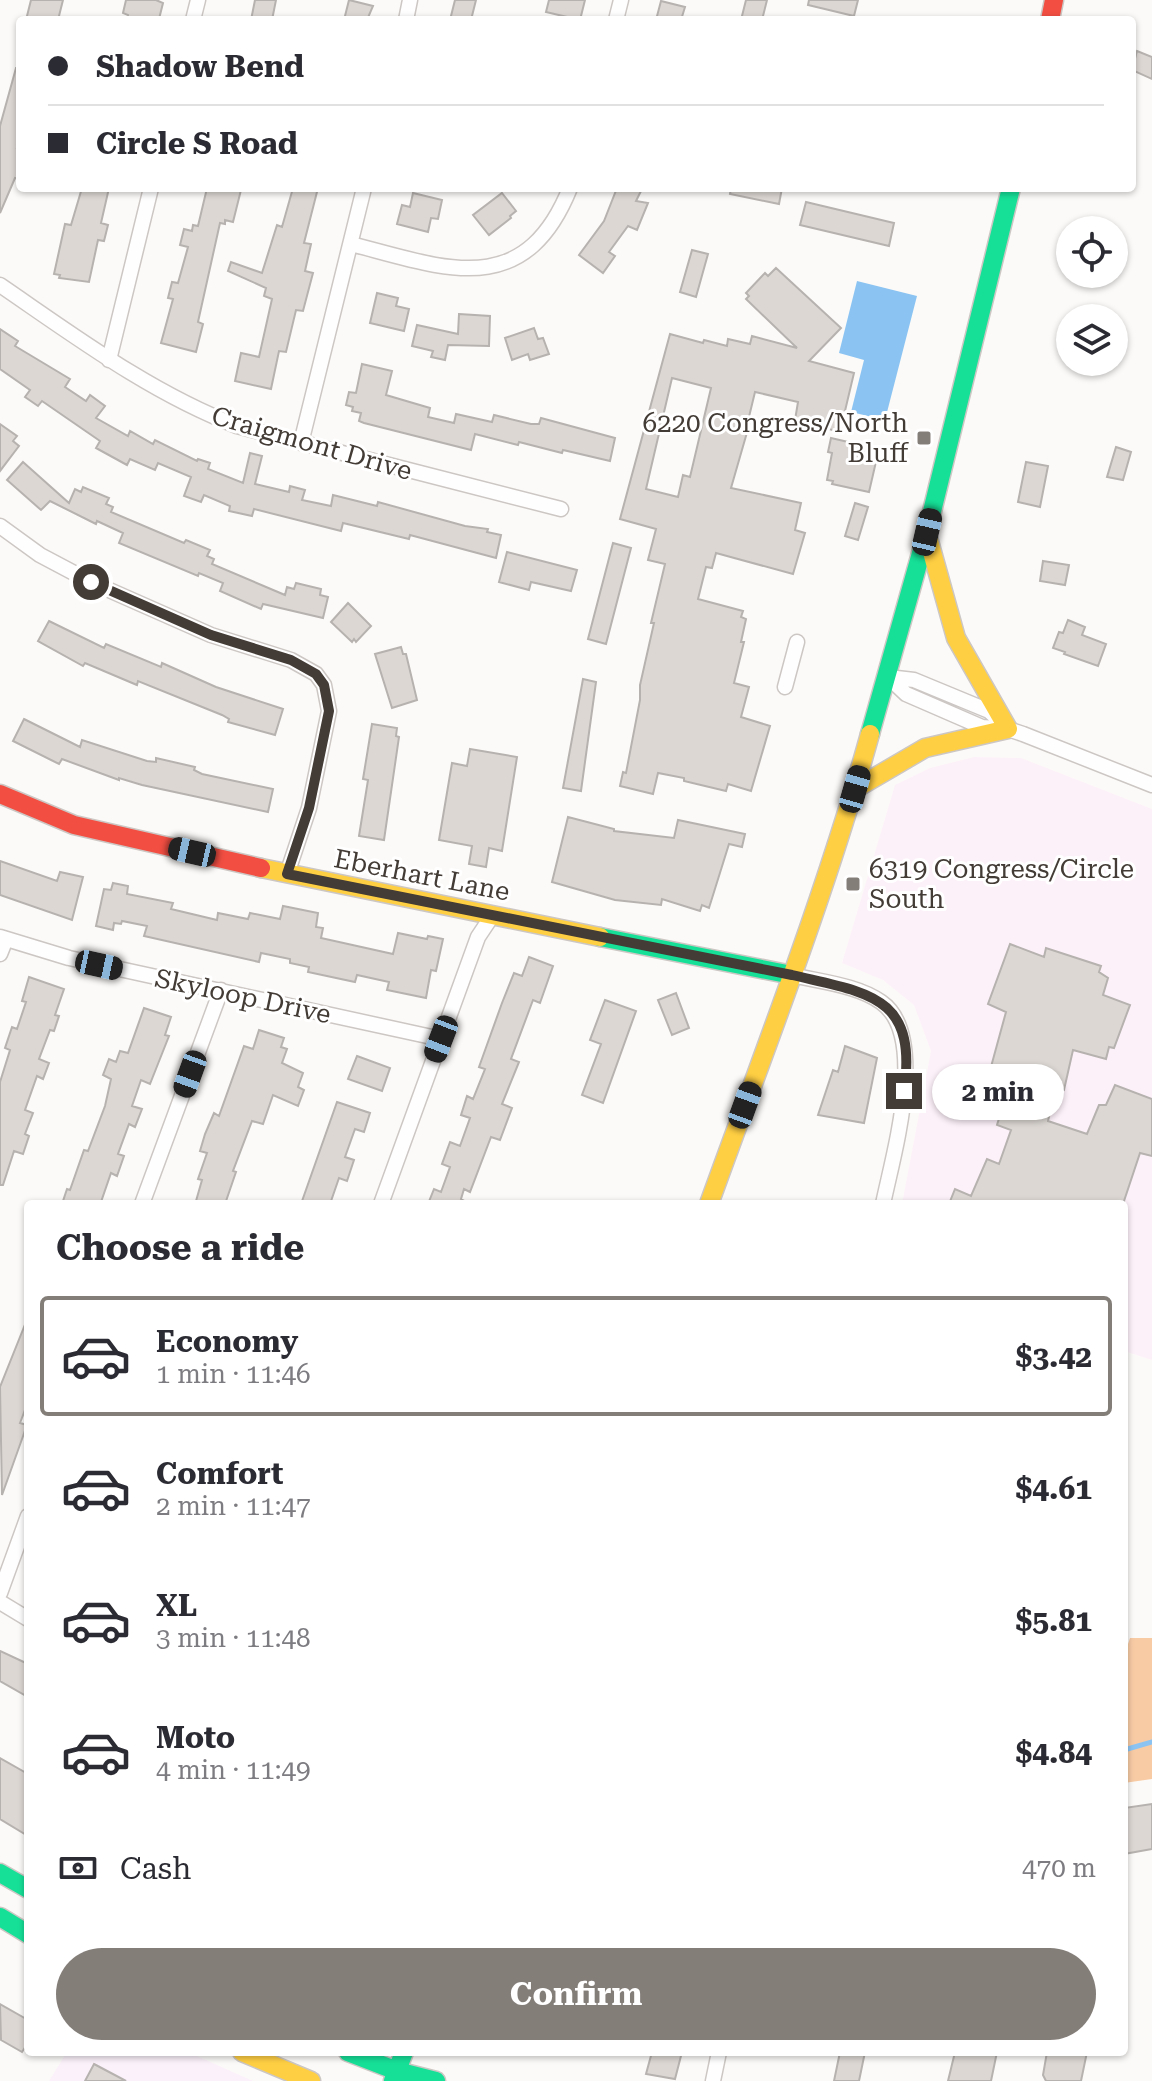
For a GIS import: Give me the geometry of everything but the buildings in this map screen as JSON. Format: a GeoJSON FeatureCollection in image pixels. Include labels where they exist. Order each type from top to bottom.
{"type":"FeatureCollection","features":[{"type":"Feature","properties":{"kind":"main road"},"geometry":{"type":"LineString","coordinates":[[710,1200],[855,789],[927,532],[1010,192]]}},
{"type":"Feature","properties":{"kind":"main road"},"geometry":{"type":"LineString","coordinates":[[855,789],[925,748],[1008,729],[956,638],[927,532]]}},
{"type":"Feature","properties":{"kind":"main road","name":"Eberhart Lane"},"geometry":{"type":"LineString","coordinates":[[0,794],[74,825],[287,874],[792,975]]}},
{"type":"Feature","properties":{"kind":"main road"},"geometry":{"type":"LineString","coordinates":[[0,1873],[24,1887]]}},
{"type":"Feature","properties":{"kind":"main road"},"geometry":{"type":"LineString","coordinates":[[0,1917],[24,1932]]}},
{"type":"Feature","properties":{"kind":"main road"},"geometry":{"type":"LineString","coordinates":[[252,2056],[311,2081]]}},
{"type":"Feature","properties":{"kind":"main road"},"geometry":{"type":"LineString","coordinates":[[356,2056],[395,2076],[436,2081]]}},
{"type":"Feature","properties":{"kind":"main road"},"geometry":{"type":"LineString","coordinates":[[395,2076],[402,2056]]}},
{"type":"Feature","properties":{"kind":"street"},"geometry":{"type":"LineString","coordinates":[[109,360],[150,192]]}},
{"type":"Feature","properties":{"kind":"street"},"geometry":{"type":"LineString","coordinates":[[301,443],[363,192]]}},
{"type":"Feature","properties":{"kind":"street"},"geometry":{"type":"LineString","coordinates":[[351,244],[449,269],[477,269],[506,263],[528,249],[550,228],[568,192]]}},
{"type":"Feature","properties":{"kind":"street","name":"Craigmont Drive"},"geometry":{"type":"LineString","coordinates":[[0,285],[109,360],[198,411],[237,426],[561,509]]}},
{"type":"Feature","properties":{"kind":"street"},"geometry":{"type":"LineString","coordinates":[[0,526],[40,555],[91,582],[211,635],[291,660],[316,674],[324,685],[329,711],[309,808],[287,874]]}},
{"type":"Feature","properties":{"kind":"street"},"geometry":{"type":"LineString","coordinates":[[785,687],[797,642]]}},
{"type":"Feature","properties":{"kind":"street"},"geometry":{"type":"LineString","coordinates":[[888,677],[914,680],[989,711],[1008,729],[1152,785]]}},
{"type":"Feature","properties":{"kind":"street"},"geometry":{"type":"LineString","coordinates":[[382,1200],[478,937],[492,916]]}},
{"type":"Feature","properties":{"kind":"street"},"geometry":{"type":"LineString","coordinates":[[0,954],[3,938]]}},
{"type":"Feature","properties":{"kind":"street","name":"Skyloop Drive"},"geometry":{"type":"LineString","coordinates":[[3,938],[69,958],[441,1039]]}},
{"type":"Feature","properties":{"kind":"street"},"geometry":{"type":"LineString","coordinates":[[792,975],[873,997],[893,1012],[901,1029],[906,1074],[884,1200]]}},
{"type":"Feature","properties":{"kind":"street"},"geometry":{"type":"LineString","coordinates":[[143,1200],[221,990]]}},
{"type":"Feature","properties":{"kind":"street"},"geometry":{"type":"LineString","coordinates":[[0,1593],[24,1527]]}},
{"type":"Feature","properties":{"kind":"street"},"geometry":{"type":"LineString","coordinates":[[0,1602],[24,1617]]}},
{"type":"Feature","properties":{"kind":"street"},"geometry":{"type":"LineString","coordinates":[[713,2081],[718,2056]]}},
{"type":"Feature","properties":{"kind":"shaded area"},"geometry":{"type":"Polygon","coordinates":[[[974,757],[1021,758],[1152,809],[1152,1360],[1128,1352],[1128,1200],[903,1200],[931,1051],[914,1005],[883,980],[842,963],[895,785],[930,768],[974,757]]]}},
{"type":"Feature","properties":{"kind":"shaded area"},"geometry":{"type":"Polygon","coordinates":[[[1130,1638],[1152,1638],[1152,1779],[1128,1782],[1130,1638]]]}},
{"type":"Feature","properties":{"kind":"shaded area"},"geometry":{"type":"Polygon","coordinates":[[[65,2056],[197,2056],[253,2081],[49,2081],[65,2056]]]}},
{"type":"Feature","properties":{"kind":"water"},"geometry":{"type":"Polygon","coordinates":[[[857,281],[917,296],[885,420],[851,412],[864,360],[839,353],[857,281]]]}},
{"type":"Feature","properties":{"kind":"waterway"},"geometry":{"type":"LineString","coordinates":[[1128,1749],[1152,1742]]}},
{"type":"Feature","properties":{"kind":"traffic: fast"},"geometry":{"type":"LineString","coordinates":[[870,734],[927,532],[1010,192]]}},
{"type":"Feature","properties":{"kind":"traffic: fast"},"geometry":{"type":"LineString","coordinates":[[600,937],[792,975]]}},
{"type":"Feature","properties":{"kind":"traffic: fast"},"geometry":{"type":"LineString","coordinates":[[0,1873],[24,1887]]}},
{"type":"Feature","properties":{"kind":"traffic: fast"},"geometry":{"type":"LineString","coordinates":[[0,1917],[24,1932]]}},
{"type":"Feature","properties":{"kind":"traffic: fast"},"geometry":{"type":"LineString","coordinates":[[358,2056],[397,2071],[436,2081]]}},
{"type":"Feature","properties":{"kind":"traffic: fast"},"geometry":{"type":"LineString","coordinates":[[393,2081],[402,2056]]}},
{"type":"Feature","properties":{"kind":"traffic: slow"},"geometry":{"type":"LineString","coordinates":[[855,789],[925,748],[1008,729],[956,638],[927,534]]}},
{"type":"Feature","properties":{"kind":"traffic: slow"},"geometry":{"type":"LineString","coordinates":[[710,1200],[814,912],[870,734]]}},
{"type":"Feature","properties":{"kind":"traffic: slow"},"geometry":{"type":"LineString","coordinates":[[261,868],[600,937]]}},
{"type":"Feature","properties":{"kind":"traffic: slow"},"geometry":{"type":"LineString","coordinates":[[252,2056],[311,2081]]}},
{"type":"Feature","properties":{"kind":"traffic: jam"},"geometry":{"type":"LineString","coordinates":[[1051,16],[1054,0]]}},
{"type":"Feature","properties":{"kind":"traffic: jam"},"geometry":{"type":"LineString","coordinates":[[0,794],[74,825],[261,868]]}},
{"type":"Feature","properties":{"kind":"place","name":"6220 Congress/North Bluff"},"geometry":{"type":"Point","coordinates":[924,438]}},
{"type":"Feature","properties":{"kind":"place","name":"6319 Congress/Circle South"},"geometry":{"type":"Point","coordinates":[853,884]}},
{"type":"Feature","properties":{"kind":"route"},"geometry":{"type":"LineString","coordinates":[[91,582],[211,635],[305,666],[324,685],[329,711],[309,808],[287,874],[792,975],[860,992],[883,1003],[893,1012],[901,1029],[905,1046],[904,1091]]}}]}
